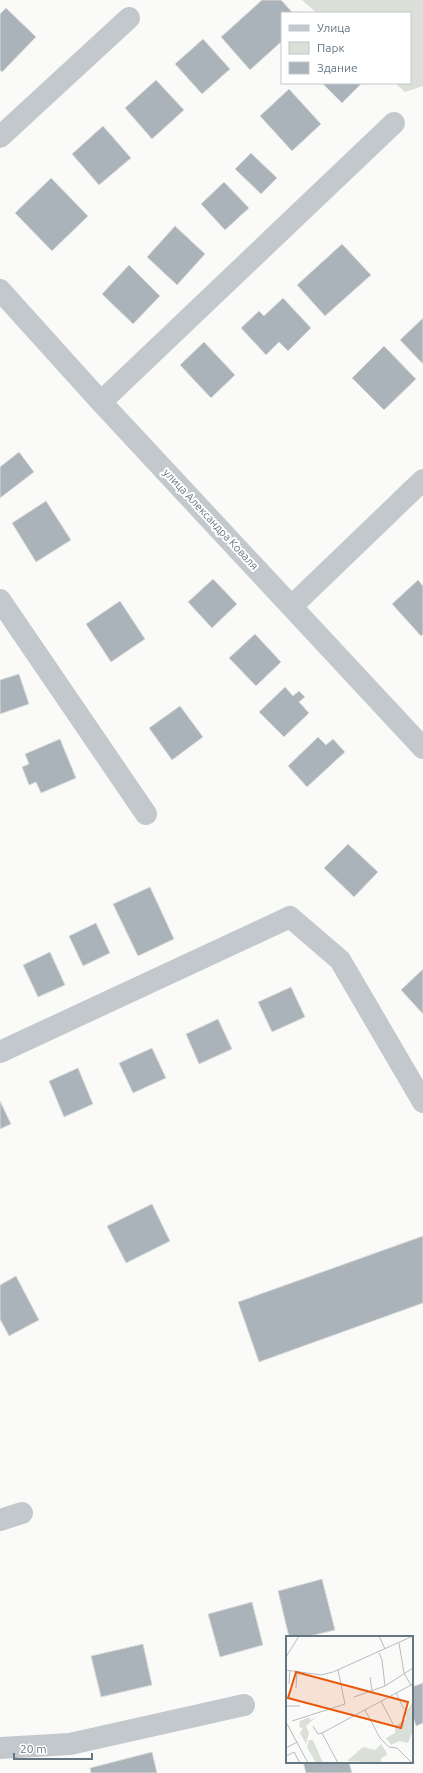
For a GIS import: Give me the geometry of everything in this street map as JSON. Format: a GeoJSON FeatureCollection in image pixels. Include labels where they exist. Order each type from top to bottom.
{"type":"FeatureCollection","features":[{"type":"Feature","properties":{"kind":"street"},"geometry":{"type":"LineString","coordinates":[[0,137],[129,18]]}},
{"type":"Feature","properties":{"kind":"street"},"geometry":{"type":"LineString","coordinates":[[101,402],[394,123]]}},
{"type":"Feature","properties":{"kind":"street","name":"улица Александра Коваля"},"geometry":{"type":"LineString","coordinates":[[0,290],[101,402],[423,748]]}},
{"type":"Feature","properties":{"kind":"street"},"geometry":{"type":"LineString","coordinates":[[292,606],[423,480]]}},
{"type":"Feature","properties":{"kind":"street"},"geometry":{"type":"LineString","coordinates":[[0,600],[146,814]]}},
{"type":"Feature","properties":{"kind":"street"},"geometry":{"type":"LineString","coordinates":[[0,1052],[290,917],[340,960],[423,1102]]}},
{"type":"Feature","properties":{"kind":"street"},"geometry":{"type":"LineString","coordinates":[[0,1520],[22,1513]]}},
{"type":"Feature","properties":{"kind":"street"},"geometry":{"type":"LineString","coordinates":[[0,1748],[70,1744],[244,1705]]}},
{"type":"Feature","properties":{"kind":"green space"},"geometry":{"type":"Polygon","coordinates":[[[302,0],[423,0],[423,86],[405,92],[396,84],[411,84],[411,12],[316,12],[302,0]]]}},
{"type":"Feature","properties":{"kind":"building"},"geometry":{"type":"Polygon","coordinates":[[[262,0],[281,0],[292,12],[281,12],[281,42],[250,70],[221,37],[262,0]]]}},
{"type":"Feature","properties":{"kind":"building"},"geometry":{"type":"Polygon","coordinates":[[[6,8],[36,37],[2,72],[0,70],[0,14],[6,8]]]}},
{"type":"Feature","properties":{"kind":"building"},"geometry":{"type":"Polygon","coordinates":[[[203,39],[230,69],[202,94],[175,64],[203,39]]]}},
{"type":"Feature","properties":{"kind":"building"},"geometry":{"type":"Polygon","coordinates":[[[156,80],[184,110],[152,139],[125,108],[156,80]]]}},
{"type":"Feature","properties":{"kind":"building"},"geometry":{"type":"Polygon","coordinates":[[[323,84],[361,84],[342,103],[323,84]]]}},
{"type":"Feature","properties":{"kind":"building"},"geometry":{"type":"Polygon","coordinates":[[[289,89],[321,124],[292,151],[260,116],[289,89]]]}},
{"type":"Feature","properties":{"kind":"building"},"geometry":{"type":"Polygon","coordinates":[[[103,126],[131,158],[99,185],[72,154],[103,126]]]}},
{"type":"Feature","properties":{"kind":"building"},"geometry":{"type":"Polygon","coordinates":[[[251,153],[277,178],[261,194],[235,169],[251,153]]]}},
{"type":"Feature","properties":{"kind":"building"},"geometry":{"type":"Polygon","coordinates":[[[51,178],[88,216],[52,251],[15,213],[51,178]]]}},
{"type":"Feature","properties":{"kind":"building"},"geometry":{"type":"Polygon","coordinates":[[[224,182],[249,208],[225,230],[201,204],[224,182]]]}},
{"type":"Feature","properties":{"kind":"building"},"geometry":{"type":"Polygon","coordinates":[[[175,226],[205,254],[177,285],[147,257],[175,226]]]}},
{"type":"Feature","properties":{"kind":"building"},"geometry":{"type":"Polygon","coordinates":[[[342,244],[371,275],[325,316],[297,285],[342,244]]]}},
{"type":"Feature","properties":{"kind":"building"},"geometry":{"type":"Polygon","coordinates":[[[129,265],[160,296],[133,324],[102,294],[129,265]]]}},
{"type":"Feature","properties":{"kind":"building"},"geometry":{"type":"Polygon","coordinates":[[[283,298],[311,328],[288,351],[279,342],[266,355],[241,328],[259,311],[264,316],[283,298]]]}},
{"type":"Feature","properties":{"kind":"building"},"geometry":{"type":"Polygon","coordinates":[[[423,318],[423,364],[400,340],[423,318]]]}},
{"type":"Feature","properties":{"kind":"building"},"geometry":{"type":"Polygon","coordinates":[[[204,342],[235,375],[211,398],[180,365],[204,342]]]}},
{"type":"Feature","properties":{"kind":"building"},"geometry":{"type":"Polygon","coordinates":[[[384,346],[416,379],[384,410],[352,378],[384,346]]]}},
{"type":"Feature","properties":{"kind":"building"},"geometry":{"type":"Polygon","coordinates":[[[19,452],[34,472],[0,498],[0,467],[19,452]]]}},
{"type":"Feature","properties":{"kind":"building"},"geometry":{"type":"Polygon","coordinates":[[[46,501],[71,540],[36,562],[12,523],[46,501]]]}},
{"type":"Feature","properties":{"kind":"building"},"geometry":{"type":"Polygon","coordinates":[[[213,579],[237,604],[212,628],[188,602],[213,579]]]}},
{"type":"Feature","properties":{"kind":"building"},"geometry":{"type":"Polygon","coordinates":[[[418,580],[423,586],[423,634],[421,636],[392,604],[418,580]]]}},
{"type":"Feature","properties":{"kind":"building"},"geometry":{"type":"Polygon","coordinates":[[[120,601],[145,639],[111,662],[86,624],[120,601]]]}},
{"type":"Feature","properties":{"kind":"building"},"geometry":{"type":"Polygon","coordinates":[[[255,634],[281,662],[256,686],[229,658],[255,634]]]}},
{"type":"Feature","properties":{"kind":"building"},"geometry":{"type":"Polygon","coordinates":[[[19,674],[29,704],[0,714],[0,680],[19,674]]]}},
{"type":"Feature","properties":{"kind":"building"},"geometry":{"type":"Polygon","coordinates":[[[285,687],[293,696],[299,691],[305,697],[299,702],[309,713],[284,737],[259,712],[285,687]]]}},
{"type":"Feature","properties":{"kind":"building"},"geometry":{"type":"Polygon","coordinates":[[[180,706],[203,737],[172,760],[149,728],[180,706]]]}},
{"type":"Feature","properties":{"kind":"building"},"geometry":{"type":"Polygon","coordinates":[[[318,737],[326,745],[333,739],[345,752],[307,787],[288,766],[318,737]]]}},
{"type":"Feature","properties":{"kind":"building"},"geometry":{"type":"Polygon","coordinates":[[[60,739],[76,778],[41,793],[36,782],[29,785],[22,767],[29,764],[25,754],[60,739]]]}},
{"type":"Feature","properties":{"kind":"building"},"geometry":{"type":"Polygon","coordinates":[[[348,844],[378,872],[354,897],[324,868],[348,844]]]}},
{"type":"Feature","properties":{"kind":"building"},"geometry":{"type":"Polygon","coordinates":[[[150,887],[174,939],[138,956],[113,904],[150,887]]]}},
{"type":"Feature","properties":{"kind":"building"},"geometry":{"type":"Polygon","coordinates":[[[96,923],[110,953],[83,966],[69,936],[96,923]]]}},
{"type":"Feature","properties":{"kind":"building"},"geometry":{"type":"Polygon","coordinates":[[[50,952],[65,985],[38,997],[23,965],[50,952]]]}},
{"type":"Feature","properties":{"kind":"building"},"geometry":{"type":"Polygon","coordinates":[[[423,969],[423,1014],[401,990],[423,969]]]}},
{"type":"Feature","properties":{"kind":"building"},"geometry":{"type":"Polygon","coordinates":[[[291,987],[305,1017],[272,1032],[258,1002],[291,987]]]}},
{"type":"Feature","properties":{"kind":"building"},"geometry":{"type":"Polygon","coordinates":[[[218,1019],[232,1049],[199,1064],[186,1034],[218,1019]]]}},
{"type":"Feature","properties":{"kind":"building"},"geometry":{"type":"Polygon","coordinates":[[[152,1048],[166,1078],[133,1093],[119,1063],[152,1048]]]}},
{"type":"Feature","properties":{"kind":"building"},"geometry":{"type":"Polygon","coordinates":[[[78,1068],[93,1104],[64,1117],[49,1081],[78,1068]]]}},
{"type":"Feature","properties":{"kind":"building"},"geometry":{"type":"Polygon","coordinates":[[[0,1101],[11,1124],[0,1129],[0,1101]]]}},
{"type":"Feature","properties":{"kind":"building"},"geometry":{"type":"Polygon","coordinates":[[[152,1204],[170,1241],[126,1263],[107,1226],[152,1204]]]}},
{"type":"Feature","properties":{"kind":"building"},"geometry":{"type":"Polygon","coordinates":[[[423,1236],[423,1303],[259,1362],[238,1302],[423,1236]]]}},
{"type":"Feature","properties":{"kind":"building"},"geometry":{"type":"Polygon","coordinates":[[[16,1276],[39,1320],[9,1336],[0,1319],[0,1285],[16,1276]]]}},
{"type":"Feature","properties":{"kind":"building"},"geometry":{"type":"Polygon","coordinates":[[[322,1579],[335,1630],[310,1636],[289,1636],[278,1591],[322,1579]]]}},
{"type":"Feature","properties":{"kind":"building"},"geometry":{"type":"Polygon","coordinates":[[[252,1602],[263,1645],[220,1657],[208,1614],[252,1602]]]}},
{"type":"Feature","properties":{"kind":"building"},"geometry":{"type":"Polygon","coordinates":[[[143,1644],[152,1685],[101,1697],[91,1656],[143,1644]]]}},
{"type":"Feature","properties":{"kind":"building"},"geometry":{"type":"Polygon","coordinates":[[[423,1683],[423,1723],[416,1726],[413,1716],[413,1687],[423,1683]]]}},
{"type":"Feature","properties":{"kind":"building"},"geometry":{"type":"Polygon","coordinates":[[[152,1752],[157,1773],[91,1773],[90,1768],[152,1752]]]}},
{"type":"Feature","properties":{"kind":"building"},"geometry":{"type":"Polygon","coordinates":[[[303,1763],[349,1763],[352,1773],[306,1773],[303,1763]]]}}]}
